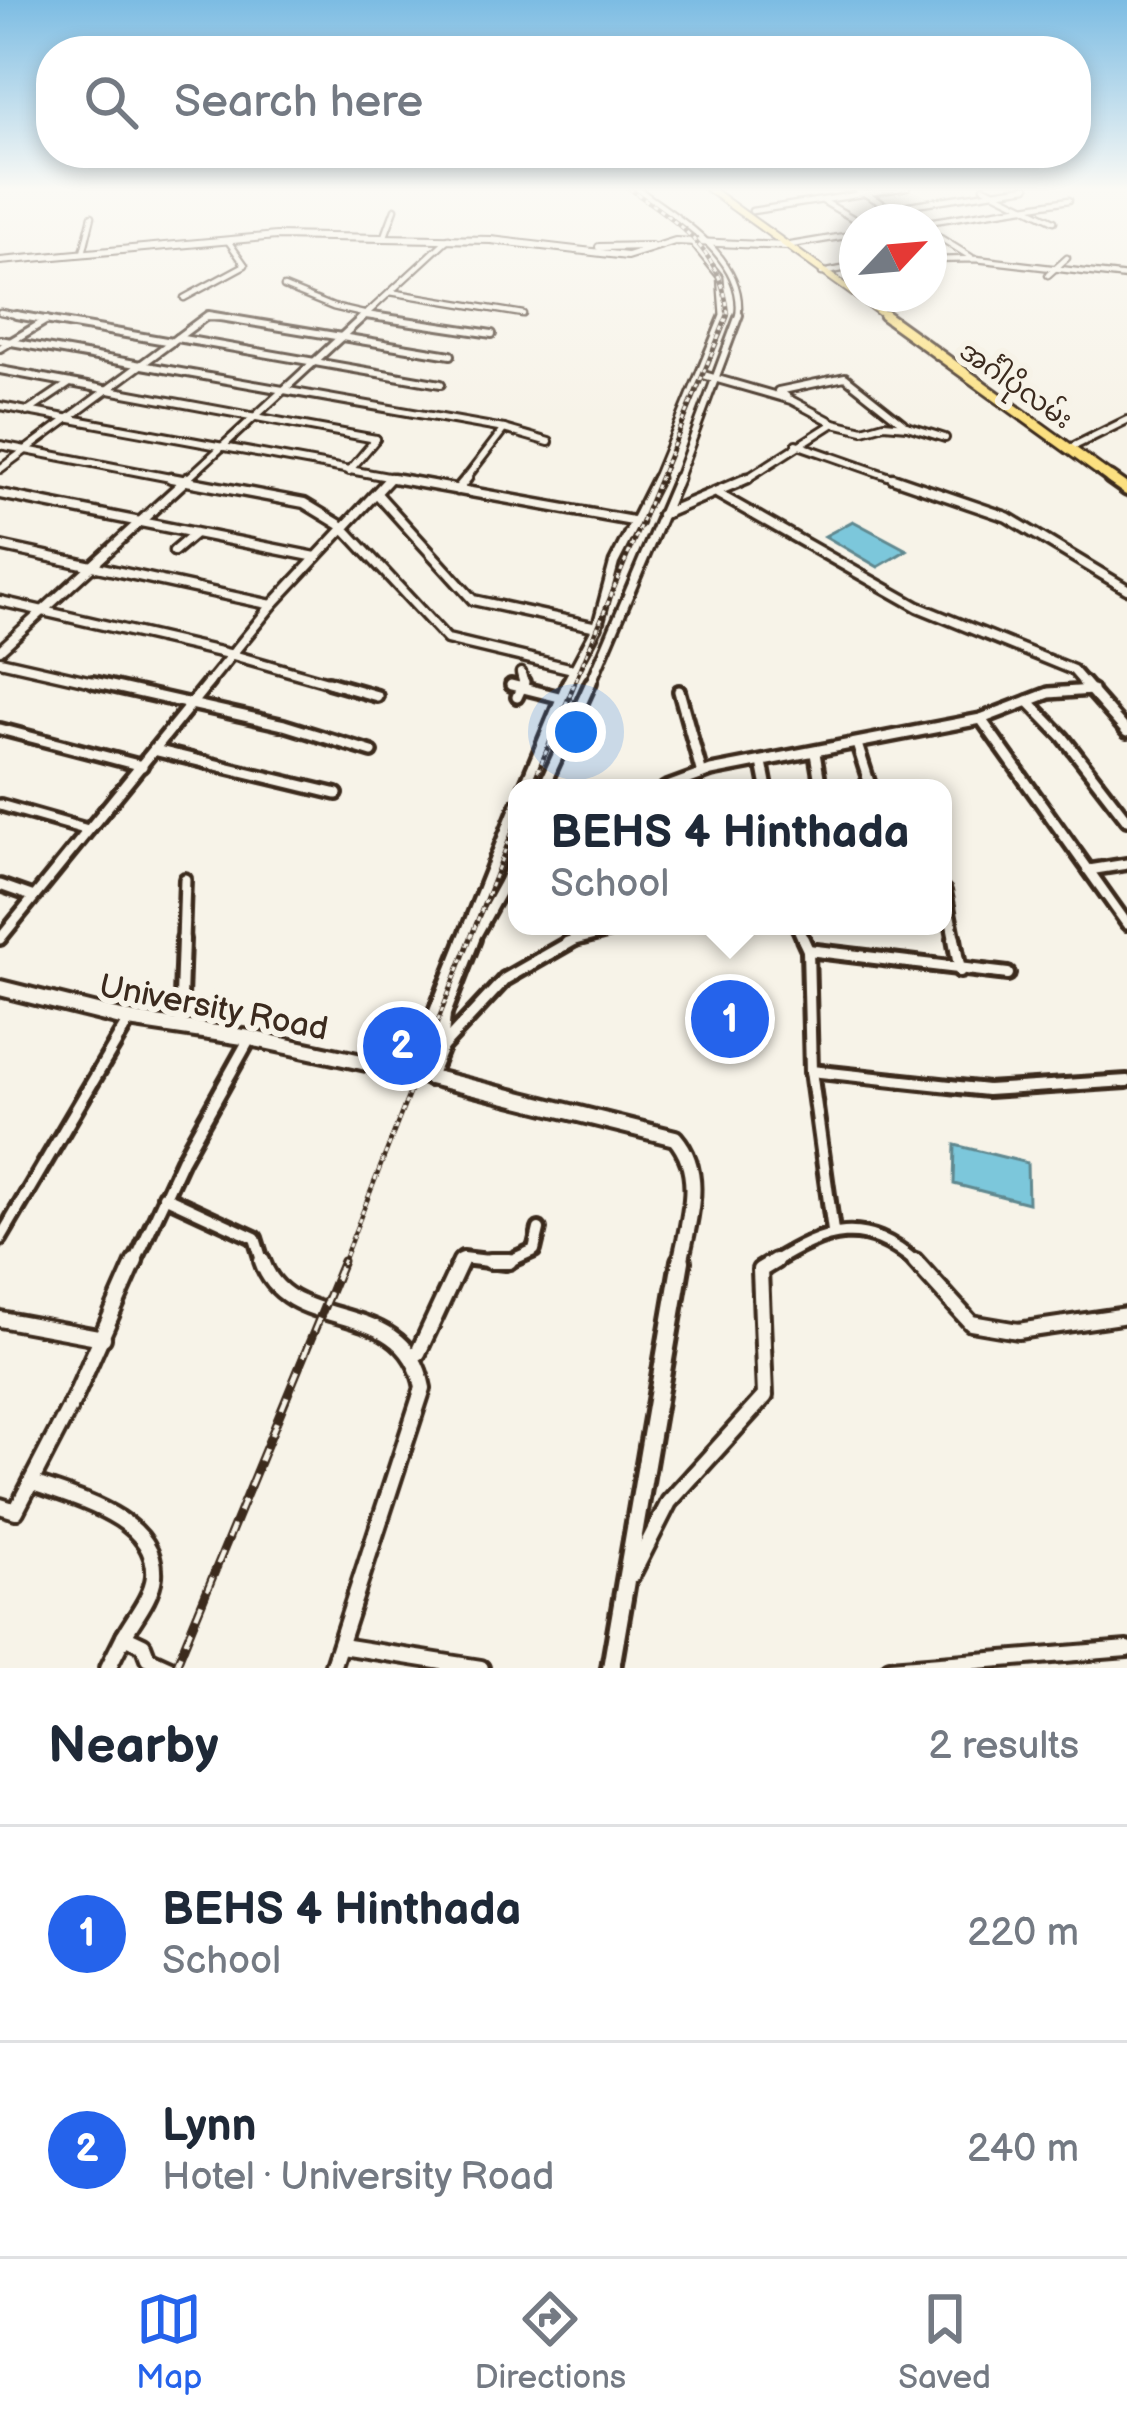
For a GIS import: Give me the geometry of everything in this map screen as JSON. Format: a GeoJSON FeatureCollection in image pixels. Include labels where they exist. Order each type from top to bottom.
{"type":"FeatureCollection","features":[{"type":"Feature","properties":{"kind":"main road","name":"အင်္ဂါပိုလမ်း"},"geometry":{"type":"LineString","coordinates":[[811,265],[1127,490]]}},
{"type":"Feature","properties":{"kind":"street"},"geometry":{"type":"LineString","coordinates":[[184,298],[245,265]]}},
{"type":"Feature","properties":{"kind":"street"},"geometry":{"type":"LineString","coordinates":[[0,650],[420,265]]}},
{"type":"Feature","properties":{"kind":"street"},"geometry":{"type":"LineString","coordinates":[[528,779],[573,669],[596,627],[614,563],[638,522],[724,316],[725,289],[708,265]]}},
{"type":"Feature","properties":{"kind":"street"},"geometry":{"type":"LineString","coordinates":[[546,779],[610,644],[718,379],[740,312],[737,286],[723,265]]}},
{"type":"Feature","properties":{"kind":"street"},"geometry":{"type":"LineString","coordinates":[[1036,265],[1127,277]]}},
{"type":"Feature","properties":{"kind":"street"},"geometry":{"type":"LineString","coordinates":[[1048,275],[1060,265]]}},
{"type":"Feature","properties":{"kind":"street"},"geometry":{"type":"LineString","coordinates":[[822,273],[839,270]]}},
{"type":"Feature","properties":{"kind":"street"},"geometry":{"type":"LineString","coordinates":[[284,287],[301,297],[367,313],[492,334]]}},
{"type":"Feature","properties":{"kind":"street"},"geometry":{"type":"LineString","coordinates":[[390,292],[524,314]]}},
{"type":"Feature","properties":{"kind":"street"},"geometry":{"type":"LineString","coordinates":[[0,312],[441,384]]}},
{"type":"Feature","properties":{"kind":"street"},"geometry":{"type":"LineString","coordinates":[[0,469],[208,315],[451,355]]}},
{"type":"Feature","properties":{"kind":"street"},"geometry":{"type":"LineString","coordinates":[[0,344],[47,320]]}},
{"type":"Feature","properties":{"kind":"street"},"geometry":{"type":"LineString","coordinates":[[10,341],[504,429],[549,442]]}},
{"type":"Feature","properties":{"kind":"street"},"geometry":{"type":"LineString","coordinates":[[0,370],[376,439],[348,471]]}},
{"type":"Feature","properties":{"kind":"street"},"geometry":{"type":"LineString","coordinates":[[700,374],[791,400]]}},
{"type":"Feature","properties":{"kind":"street"},"geometry":{"type":"LineString","coordinates":[[908,426],[845,377],[778,391],[834,423],[863,430],[884,424],[908,426],[945,438]]}},
{"type":"Feature","properties":{"kind":"street"},"geometry":{"type":"LineString","coordinates":[[27,412],[70,383]]}},
{"type":"Feature","properties":{"kind":"street"},"geometry":{"type":"LineString","coordinates":[[0,406],[638,522]]}},
{"type":"Feature","properties":{"kind":"street"},"geometry":{"type":"LineString","coordinates":[[1070,448],[1127,420]]}},
{"type":"Feature","properties":{"kind":"street"},"geometry":{"type":"LineString","coordinates":[[661,515],[718,494],[834,423]]}},
{"type":"Feature","properties":{"kind":"street"},"geometry":{"type":"LineString","coordinates":[[457,490],[504,429]]}},
{"type":"Feature","properties":{"kind":"street"},"geometry":{"type":"LineString","coordinates":[[796,444],[1007,517],[1124,584]]}},
{"type":"Feature","properties":{"kind":"street"},"geometry":{"type":"LineString","coordinates":[[0,445],[304,503],[341,526],[447,639],[573,669]]}},
{"type":"Feature","properties":{"kind":"street"},"geometry":{"type":"LineString","coordinates":[[0,939],[272,604],[390,478]]}},
{"type":"Feature","properties":{"kind":"street"},"geometry":{"type":"LineString","coordinates":[[0,494],[316,557]]}},
{"type":"Feature","properties":{"kind":"street"},"geometry":{"type":"LineString","coordinates":[[718,494],[918,607],[1073,670],[1127,732]]}},
{"type":"Feature","properties":{"kind":"street"},"geometry":{"type":"LineString","coordinates":[[378,495],[473,601],[596,627]]}},
{"type":"Feature","properties":{"kind":"street"},"geometry":{"type":"LineString","coordinates":[[174,551],[195,533]]}},
{"type":"Feature","properties":{"kind":"street"},"geometry":{"type":"LineString","coordinates":[[0,545],[272,604]]}},
{"type":"Feature","properties":{"kind":"street"},"geometry":{"type":"LineString","coordinates":[[0,601],[232,655],[377,695]]}},
{"type":"Feature","properties":{"kind":"street"},"geometry":{"type":"LineString","coordinates":[[0,661],[372,752]]}},
{"type":"Feature","properties":{"kind":"street"},"geometry":{"type":"LineString","coordinates":[[521,673],[525,687]]}},
{"type":"Feature","properties":{"kind":"street"},"geometry":{"type":"LineString","coordinates":[[511,685],[563,698]]}},
{"type":"Feature","properties":{"kind":"street"},"geometry":{"type":"LineString","coordinates":[[517,697],[525,687]]}},
{"type":"Feature","properties":{"kind":"street"},"geometry":{"type":"LineString","coordinates":[[689,779],[981,719],[1049,693],[1092,690]]}},
{"type":"Feature","properties":{"kind":"street"},"geometry":{"type":"LineString","coordinates":[[679,691],[710,779]]}},
{"type":"Feature","properties":{"kind":"street"},"geometry":{"type":"LineString","coordinates":[[1028,701],[1063,737],[1127,820]]}},
{"type":"Feature","properties":{"kind":"street"},"geometry":{"type":"LineString","coordinates":[[981,719],[1127,924]]}},
{"type":"Feature","properties":{"kind":"street"},"geometry":{"type":"LineString","coordinates":[[0,729],[142,766]]}},
{"type":"Feature","properties":{"kind":"street"},"geometry":{"type":"LineString","coordinates":[[857,744],[868,779]]}},
{"type":"Feature","properties":{"kind":"street"},"geometry":{"type":"LineString","coordinates":[[154,750],[337,794]]}},
{"type":"Feature","properties":{"kind":"street"},"geometry":{"type":"LineString","coordinates":[[815,753],[819,779]]}},
{"type":"Feature","properties":{"kind":"street"},"geometry":{"type":"LineString","coordinates":[[762,762],[765,779]]}},
{"type":"Feature","properties":{"kind":"street"},"geometry":{"type":"LineString","coordinates":[[0,805],[88,830]]}},
{"type":"Feature","properties":{"kind":"street"},"geometry":{"type":"LineString","coordinates":[[419,1076],[508,829]]}},
{"type":"Feature","properties":{"kind":"street"},"geometry":{"type":"LineString","coordinates":[[1089,869],[1127,864]]}},
{"type":"Feature","properties":{"kind":"street"},"geometry":{"type":"LineString","coordinates":[[442,1047],[445,1014],[475,935],[508,875]]}},
{"type":"Feature","properties":{"kind":"street"},"geometry":{"type":"LineString","coordinates":[[181,1028],[184,879]]}},
{"type":"Feature","properties":{"kind":"street"},"geometry":{"type":"LineString","coordinates":[[0,885],[34,897]]}},
{"type":"Feature","properties":{"kind":"street"},"geometry":{"type":"LineString","coordinates":[[952,928],[960,971]]}},
{"type":"Feature","properties":{"kind":"street"},"geometry":{"type":"LineString","coordinates":[[419,1076],[475,1008],[532,962],[583,935]]}},
{"type":"Feature","properties":{"kind":"street"},"geometry":{"type":"LineString","coordinates":[[801,935],[808,950],[812,1071],[833,1232]]}},
{"type":"Feature","properties":{"kind":"street"},"geometry":{"type":"LineString","coordinates":[[808,950],[1008,974]]}},
{"type":"Feature","properties":{"kind":"street","name":"University Road"},"geometry":{"type":"LineString","coordinates":[[0,988],[129,1020],[250,1038],[676,1138],[695,1168],[610,1668]]}},
{"type":"Feature","properties":{"kind":"street"},"geometry":{"type":"LineString","coordinates":[[0,1239],[129,1020]]}},
{"type":"Feature","properties":{"kind":"street"},"geometry":{"type":"LineString","coordinates":[[0,1506],[16,1511],[33,1483],[104,1337],[164,1196],[250,1038]]}},
{"type":"Feature","properties":{"kind":"street"},"geometry":{"type":"LineString","coordinates":[[812,1071],[986,1090],[1127,1081]]}},
{"type":"Feature","properties":{"kind":"street"},"geometry":{"type":"LineString","coordinates":[[164,1196],[255,1238],[265,1272],[280,1289],[316,1308],[404,1339],[418,1353]]}},
{"type":"Feature","properties":{"kind":"street"},"geometry":{"type":"LineString","coordinates":[[332,1668],[423,1388],[418,1353],[463,1258],[505,1263],[535,1250],[538,1229]]}},
{"type":"Feature","properties":{"kind":"street"},"geometry":{"type":"LineString","coordinates":[[622,1596],[669,1502],[765,1396],[760,1270],[833,1232],[860,1233],[899,1250],[936,1278],[971,1323],[1018,1331],[1127,1315]]}},
{"type":"Feature","properties":{"kind":"street"},"geometry":{"type":"LineString","coordinates":[[0,1318],[104,1337]]}},
{"type":"Feature","properties":{"kind":"street"},"geometry":{"type":"LineString","coordinates":[[33,1483],[128,1522],[150,1556],[154,1577],[108,1668]]}},
{"type":"Feature","properties":{"kind":"street"},"geometry":{"type":"LineString","coordinates":[[124,1636],[143,1645],[148,1658],[170,1668]]}},
{"type":"Feature","properties":{"kind":"street"},"geometry":{"type":"LineString","coordinates":[[341,1646],[481,1668]]}},
{"type":"Feature","properties":{"kind":"street"},"geometry":{"type":"LineString","coordinates":[[890,1668],[1127,1649]]}},
{"type":"Feature","properties":{"kind":"water"},"geometry":{"type":"Polygon","coordinates":[[[853,521],[907,550],[878,567],[825,536],[853,521]]]}},
{"type":"Feature","properties":{"kind":"water"},"geometry":{"type":"Polygon","coordinates":[[[955,1145],[1027,1163],[1028,1203],[954,1184],[955,1145]]]}},
{"type":"Feature","properties":{"kind":"railway"},"geometry":{"type":"LineString","coordinates":[[535,779],[728,314],[712,265]]}},
{"type":"Feature","properties":{"kind":"railway"},"geometry":{"type":"LineString","coordinates":[[342,1264],[508,843]]}},
{"type":"Feature","properties":{"kind":"railway"},"geometry":{"type":"LineString","coordinates":[[175,1668],[343,1261]]}},
{"type":"Feature","properties":{"kind":"place","name":"BEHS 4 Hinthada"},"geometry":{"type":"Point","coordinates":[730,1019]}},
{"type":"Feature","properties":{"kind":"place","name":"Lynn"},"geometry":{"type":"Point","coordinates":[402,1046]}}]}
